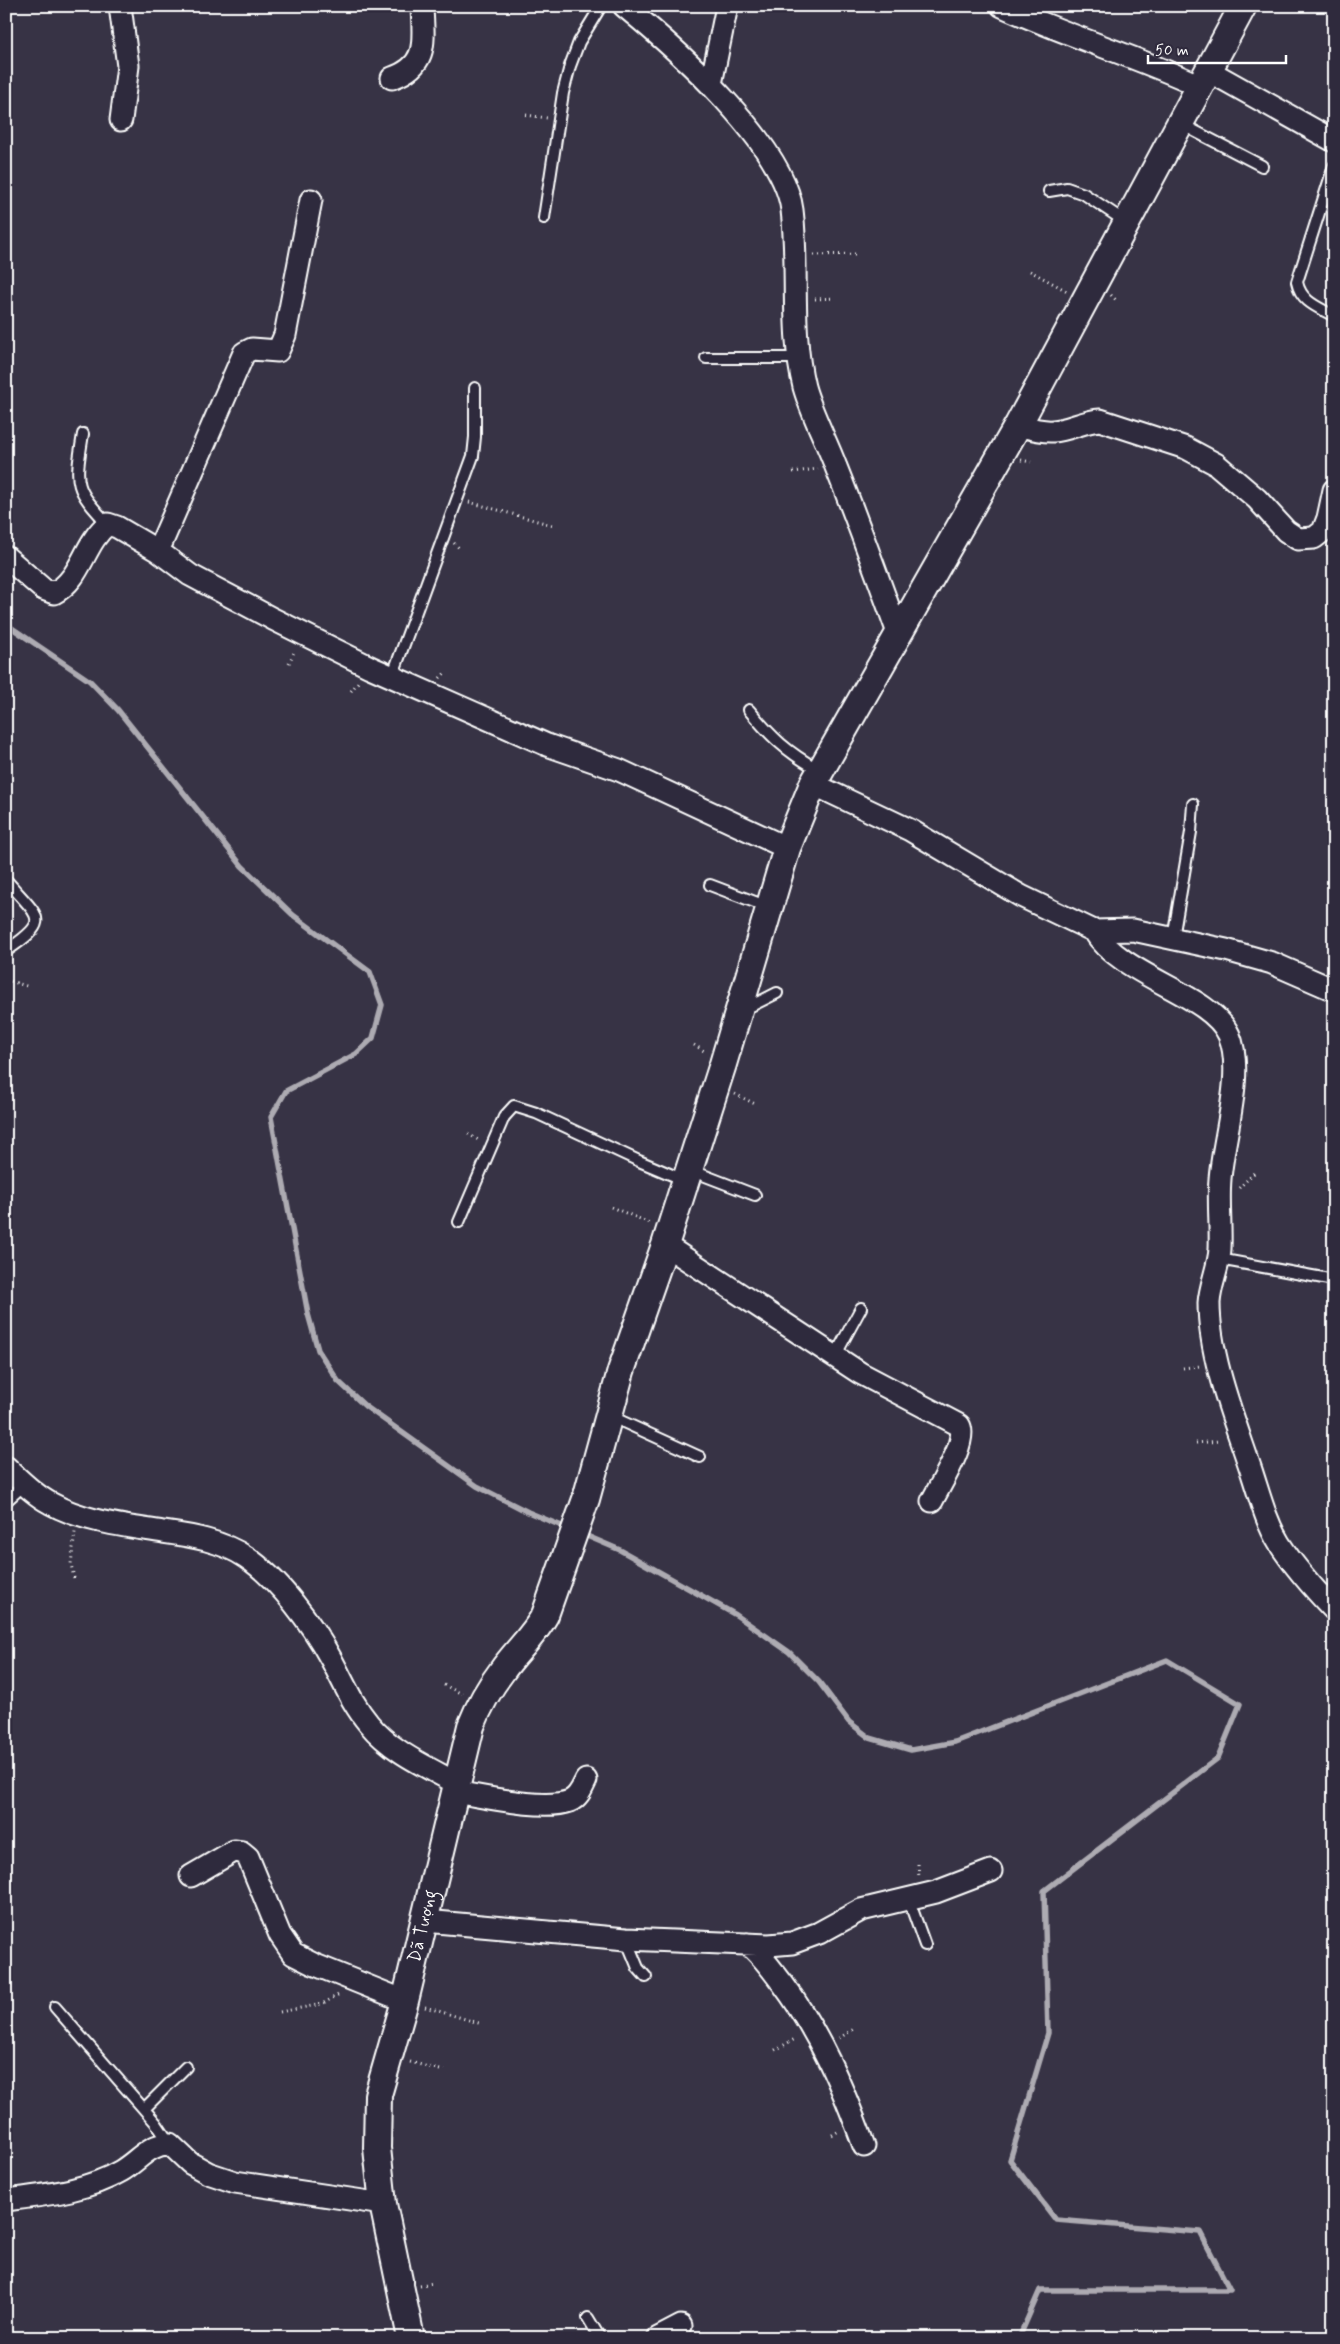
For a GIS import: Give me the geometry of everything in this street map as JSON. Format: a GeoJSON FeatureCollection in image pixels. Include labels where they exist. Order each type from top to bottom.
{"type":"FeatureCollection","features":[{"type":"Feature","properties":{"kind":"street"},"geometry":{"type":"LineString","coordinates":[[120,6],[128,66],[121,120]]}},
{"type":"Feature","properties":{"kind":"street"},"geometry":{"type":"LineString","coordinates":[[392,78],[408,72],[421,54],[422,6]]}},
{"type":"Feature","properties":{"kind":"street"},"geometry":{"type":"LineString","coordinates":[[624,6],[711,84],[757,140],[782,179],[789,194],[796,256],[800,358],[808,402],[836,466],[898,634]]}},
{"type":"Feature","properties":{"kind":"street"},"geometry":{"type":"LineString","coordinates":[[711,84],[727,6]]}},
{"type":"Feature","properties":{"kind":"street"},"geometry":{"type":"LineString","coordinates":[[1002,6],[1036,22],[1165,69],[1205,79],[1334,141]]}},
{"type":"Feature","properties":{"kind":"street","name":"Dã Tượng"},"geometry":{"type":"LineString","coordinates":[[411,2338],[383,2204],[377,2148],[378,2095],[405,2001],[471,1726],[481,1702],[502,1670],[536,1632],[545,1615],[586,1500],[621,1371],[687,1175],[787,848],[817,777],[898,634],[923,595],[1018,425],[1243,6]]}},
{"type":"Feature","properties":{"kind":"street"},"geometry":{"type":"LineString","coordinates":[[158,551],[244,353],[252,349],[278,351],[281,346],[300,262],[311,200]]}},
{"type":"Feature","properties":{"kind":"street"},"geometry":{"type":"LineString","coordinates":[[1018,425],[1055,431],[1090,420],[1100,420],[1186,448],[1216,464],[1257,499],[1286,531],[1298,539],[1314,538],[1323,531],[1334,490]]}},
{"type":"Feature","properties":{"kind":"street"},"geometry":{"type":"LineString","coordinates":[[6,557],[43,589],[54,593],[65,587],[100,531],[108,524],[117,527],[158,551],[190,575],[273,619],[392,677],[547,745],[619,770],[787,848]]}},
{"type":"Feature","properties":{"kind":"street"},"geometry":{"type":"LineString","coordinates":[[817,777],[1021,896],[1094,931],[1133,930],[1173,938],[1272,963],[1334,990]]}},
{"type":"Feature","properties":{"kind":"street"},"geometry":{"type":"LineString","coordinates":[[1094,931],[1101,942],[1136,969],[1213,1015],[1223,1025],[1229,1035],[1234,1051],[1235,1065],[1232,1101],[1220,1179],[1219,1259],[1209,1301],[1218,1363],[1241,1440],[1278,1541],[1298,1572],[1334,1610]]}},
{"type":"Feature","properties":{"kind":"street"},"geometry":{"type":"LineString","coordinates":[[667,1238],[860,1373],[959,1425],[963,1435],[932,1501]]}},
{"type":"Feature","properties":{"kind":"street"},"geometry":{"type":"LineString","coordinates":[[6,1467],[24,1485],[50,1504],[108,1523],[186,1536],[222,1545],[247,1558],[294,1604],[314,1630],[354,1704],[369,1725],[386,1742],[455,1788],[518,1802],[558,1803],[571,1800],[580,1794],[586,1780]]}},
{"type":"Feature","properties":{"kind":"street"},"geometry":{"type":"LineString","coordinates":[[191,1876],[234,1851],[242,1852],[248,1857],[280,1935],[293,1954],[405,2001]]}},
{"type":"Feature","properties":{"kind":"street"},"geometry":{"type":"LineString","coordinates":[[425,1921],[626,1939],[748,1944],[792,1943],[819,1933],[861,1910],[936,1892],[991,1871]]}},
{"type":"Feature","properties":{"kind":"street"},"geometry":{"type":"LineString","coordinates":[[748,1944],[767,1962],[804,2013],[844,2092],[864,2146]]}},
{"type":"Feature","properties":{"kind":"street"},"geometry":{"type":"LineString","coordinates":[[6,2200],[89,2186],[121,2171],[151,2148],[161,2143],[170,2144],[190,2163],[208,2173],[235,2182],[383,2204]]}},
{"type":"Feature","properties":{"kind":"street"},"geometry":{"type":"LineString","coordinates":[[658,2338],[681,2326]]}},
{"type":"Feature","properties":{"kind":"lane"},"geometry":{"type":"LineString","coordinates":[[544,218],[563,93],[570,66],[579,42],[601,6]]}},
{"type":"Feature","properties":{"kind":"lane"},"geometry":{"type":"LineString","coordinates":[[1180,124],[1262,166]]}},
{"type":"Feature","properties":{"kind":"lane"},"geometry":{"type":"LineString","coordinates":[[1334,166],[1297,282],[1302,296],[1307,301],[1334,316]]}},
{"type":"Feature","properties":{"kind":"lane"},"geometry":{"type":"LineString","coordinates":[[1049,191],[1067,188],[1084,194],[1127,222]]}},
{"type":"Feature","properties":{"kind":"lane"},"geometry":{"type":"LineString","coordinates":[[706,358],[800,358]]}},
{"type":"Feature","properties":{"kind":"lane"},"geometry":{"type":"LineString","coordinates":[[392,677],[473,456],[475,388]]}},
{"type":"Feature","properties":{"kind":"lane"},"geometry":{"type":"LineString","coordinates":[[83,434],[78,465],[79,485],[86,500],[108,524]]}},
{"type":"Feature","properties":{"kind":"lane"},"geometry":{"type":"LineString","coordinates":[[749,710],[774,739],[817,777]]}},
{"type":"Feature","properties":{"kind":"lane"},"geometry":{"type":"LineString","coordinates":[[1173,938],[1191,832],[1193,804]]}},
{"type":"Feature","properties":{"kind":"lane"},"geometry":{"type":"LineString","coordinates":[[6,951],[30,934],[36,924],[35,913],[8,882]]}},
{"type":"Feature","properties":{"kind":"lane"},"geometry":{"type":"LineString","coordinates":[[710,885],[769,908]]}},
{"type":"Feature","properties":{"kind":"lane"},"geometry":{"type":"LineString","coordinates":[[738,1013],[777,993]]}},
{"type":"Feature","properties":{"kind":"lane"},"geometry":{"type":"LineString","coordinates":[[459,1222],[504,1117],[514,1106],[536,1113],[639,1162],[755,1195]]}},
{"type":"Feature","properties":{"kind":"lane"},"geometry":{"type":"LineString","coordinates":[[1219,1259],[1334,1280]]}},
{"type":"Feature","properties":{"kind":"lane"},"geometry":{"type":"LineString","coordinates":[[835,1356],[861,1308]]}},
{"type":"Feature","properties":{"kind":"lane"},"geometry":{"type":"LineString","coordinates":[[609,1416],[700,1457]]}},
{"type":"Feature","properties":{"kind":"lane"},"geometry":{"type":"LineString","coordinates":[[6,1501],[24,1485]]}},
{"type":"Feature","properties":{"kind":"lane"},"geometry":{"type":"LineString","coordinates":[[908,1898],[925,1945]]}},
{"type":"Feature","properties":{"kind":"lane"},"geometry":{"type":"LineString","coordinates":[[626,1939],[638,1968],[646,1978]]}},
{"type":"Feature","properties":{"kind":"lane"},"geometry":{"type":"LineString","coordinates":[[55,2007],[144,2109],[170,2144]]}},
{"type":"Feature","properties":{"kind":"lane"},"geometry":{"type":"LineString","coordinates":[[144,2109],[186,2067]]}},
{"type":"Feature","properties":{"kind":"lane"},"geometry":{"type":"LineString","coordinates":[[588,2318],[600,2338]]}},
{"type":"Feature","properties":{"kind":"path"},"geometry":{"type":"LineString","coordinates":[[526,114],[560,119]]}},
{"type":"Feature","properties":{"kind":"path"},"geometry":{"type":"LineString","coordinates":[[796,256],[856,254]]}},
{"type":"Feature","properties":{"kind":"path"},"geometry":{"type":"LineString","coordinates":[[1030,271],[1085,301]]}},
{"type":"Feature","properties":{"kind":"path"},"geometry":{"type":"LineString","coordinates":[[458,500],[552,525]]}},
{"type":"Feature","properties":{"kind":"path"},"geometry":{"type":"LineString","coordinates":[[6,980],[30,987]]}},
{"type":"Feature","properties":{"kind":"path"},"geometry":{"type":"LineString","coordinates":[[611,1207],[667,1238]]}},
{"type":"Feature","properties":{"kind":"path"},"geometry":{"type":"LineString","coordinates":[[74,1578],[71,1564],[77,1514]]}},
{"type":"Feature","properties":{"kind":"path"},"geometry":{"type":"LineString","coordinates":[[280,2012],[322,2004],[336,1997],[356,1981]]}},
{"type":"Feature","properties":{"kind":"path"},"geometry":{"type":"LineString","coordinates":[[405,2001],[482,2024]]}},
{"type":"Feature","properties":{"kind":"path"},"geometry":{"type":"LineString","coordinates":[[388,2056],[444,2071]]}},
{"type":"Feature","properties":{"kind":"waterway"},"geometry":{"type":"LineString","coordinates":[[6,624],[90,681],[118,710],[242,866],[293,915],[370,972],[382,1005],[373,1038],[356,1054],[286,1091],[271,1117],[308,1314],[318,1350],[338,1381],[365,1406],[477,1486],[528,1512],[569,1529]]}},
{"type":"Feature","properties":{"kind":"waterway"},"geometry":{"type":"LineString","coordinates":[[580,1533],[620,1550],[736,1615],[789,1652],[819,1682],[849,1722],[870,1738],[911,1750],[955,1742],[1167,1660],[1240,1704],[1218,1758],[1044,1891],[1048,2033],[1010,2160],[1056,2220],[1200,2232],[1230,2290],[1040,2290],[1019,2338]]}}]}
